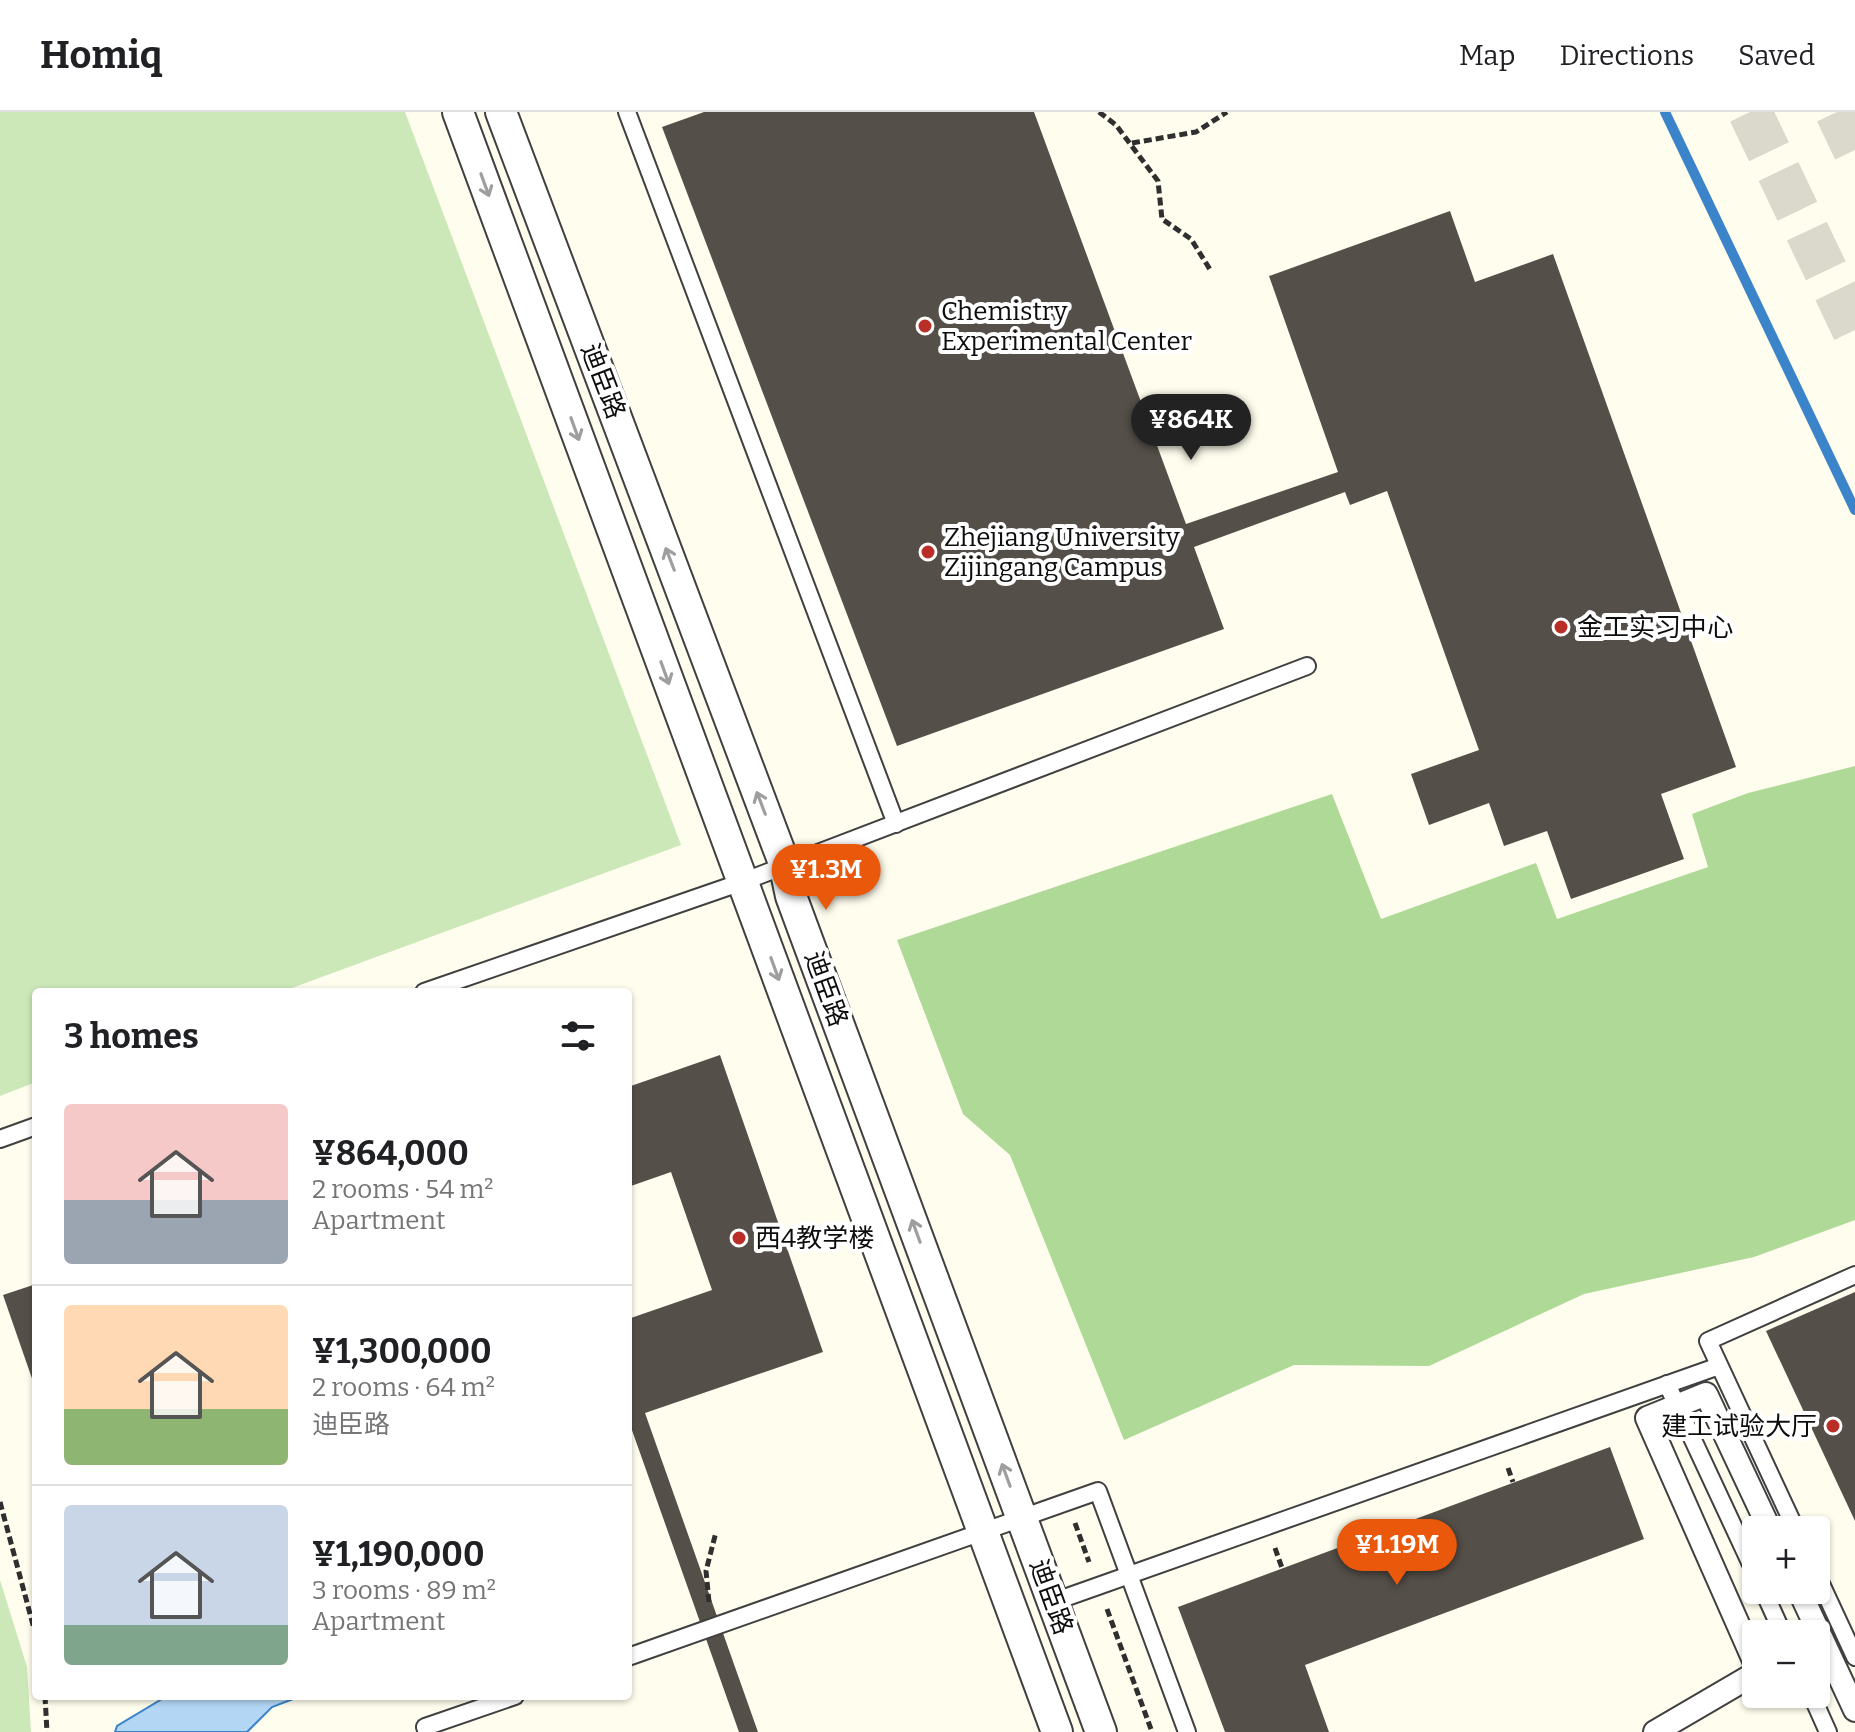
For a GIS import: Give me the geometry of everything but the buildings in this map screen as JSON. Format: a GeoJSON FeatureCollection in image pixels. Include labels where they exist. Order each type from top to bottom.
{"type":"FeatureCollection","features":[{"type":"Feature","properties":{"kind":"street","name":"迪臣路"},"geometry":{"type":"LineString","coordinates":[[458,112],[1057,1732]]}},
{"type":"Feature","properties":{"kind":"street","name":"迪臣路"},"geometry":{"type":"LineString","coordinates":[[501,112],[784,863],[791,896],[1101,1732]]}},
{"type":"Feature","properties":{"kind":"street"},"geometry":{"type":"LineString","coordinates":[[1742,1633],[1647,1418],[1706,1394],[1763,1516]]}},
{"type":"Feature","properties":{"kind":"street"},"geometry":{"type":"LineString","coordinates":[[1806,1604],[1855,1710]]}},
{"type":"Feature","properties":{"kind":"street"},"geometry":{"type":"LineString","coordinates":[[1655,1732],[1742,1681]]}},
{"type":"Feature","properties":{"kind":"lane"},"geometry":{"type":"LineString","coordinates":[[627,112],[896,824]]}},
{"type":"Feature","properties":{"kind":"lane"},"geometry":{"type":"LineString","coordinates":[[436,988],[742,882],[784,863],[896,824],[1307,666]]}},
{"type":"Feature","properties":{"kind":"lane"},"geometry":{"type":"LineString","coordinates":[[0,1139],[32,1127]]}},
{"type":"Feature","properties":{"kind":"lane"},"geometry":{"type":"LineString","coordinates":[[1789,1516],[1708,1341],[1855,1275]]}},
{"type":"Feature","properties":{"kind":"lane"},"geometry":{"type":"LineString","coordinates":[[1053,1602],[1719,1366]]}},
{"type":"Feature","properties":{"kind":"lane"},"geometry":{"type":"LineString","coordinates":[[1667,1384],[1742,1544]]}},
{"type":"Feature","properties":{"kind":"lane"},"geometry":{"type":"LineString","coordinates":[[632,1656],[1098,1491],[1187,1732]]}},
{"type":"Feature","properties":{"kind":"lane"},"geometry":{"type":"LineString","coordinates":[[1830,1603],[1855,1657]]}},
{"type":"Feature","properties":{"kind":"lane"},"geometry":{"type":"LineString","coordinates":[[427,1732],[425,1727],[503,1700]]}},
{"type":"Feature","properties":{"kind":"lane"},"geometry":{"type":"LineString","coordinates":[[1817,1708],[1828,1732]]}},
{"type":"Feature","properties":{"kind":"path"},"geometry":{"type":"LineString","coordinates":[[1099,112],[1131,144],[1158,181],[1162,219],[1191,239],[1211,271]]}},
{"type":"Feature","properties":{"kind":"path"},"geometry":{"type":"LineString","coordinates":[[1131,144],[1196,132],[1227,112]]}},
{"type":"Feature","properties":{"kind":"path"},"geometry":{"type":"LineString","coordinates":[[0,1502],[32,1621]]}},
{"type":"Feature","properties":{"kind":"path"},"geometry":{"type":"LineString","coordinates":[[1067,1503],[1152,1732]]}},
{"type":"Feature","properties":{"kind":"path"},"geometry":{"type":"LineString","coordinates":[[712,1628],[706,1571],[716,1532]]}},
{"type":"Feature","properties":{"kind":"path"},"geometry":{"type":"LineString","coordinates":[[45,1700],[47,1732]]}},
{"type":"Feature","properties":{"kind":"green space"},"geometry":{"type":"Polygon","coordinates":[[[0,112],[405,112],[681,845],[292,988],[32,988],[32,1084],[0,1096],[0,112]]]}},
{"type":"Feature","properties":{"kind":"green space"},"geometry":{"type":"Polygon","coordinates":[[[1855,766],[1855,1220],[1754,1257],[1584,1294],[1429,1366],[1294,1365],[1124,1440],[1010,1155],[963,1114],[897,940],[1332,794],[1381,919],[1536,863],[1557,919],[1708,867],[1692,814],[1748,793],[1855,766]]]}},
{"type":"Feature","properties":{"kind":"green space"},"geometry":{"type":"Polygon","coordinates":[[[0,1580],[27,1667],[31,1732],[0,1732],[0,1580]]]}},
{"type":"Feature","properties":{"kind":"water"},"geometry":{"type":"Polygon","coordinates":[[[160,1700],[290,1700],[272,1707],[247,1732],[115,1732],[117,1726],[160,1700]]]}},
{"type":"Feature","properties":{"kind":"waterway"},"geometry":{"type":"LineString","coordinates":[[1665,112],[1855,510]]}},
{"type":"Feature","properties":{"kind":"tunnel"},"geometry":{"type":"LineString","coordinates":[[1750,112],[1855,332]]}},
{"type":"Feature","properties":{"kind":"tunnel"},"geometry":{"type":"LineString","coordinates":[[1837,112],[1855,150]]}},
{"type":"Feature","properties":{"kind":"place","name":"Chemistry Experimental Center"},"geometry":{"type":"Point","coordinates":[925,326]}},
{"type":"Feature","properties":{"kind":"place","name":"Zhejiang University Zijingang Campus"},"geometry":{"type":"Point","coordinates":[928,552]}},
{"type":"Feature","properties":{"kind":"place","name":"金工实习中心"},"geometry":{"type":"Point","coordinates":[1561,627]}},
{"type":"Feature","properties":{"kind":"place","name":"西4教学楼"},"geometry":{"type":"Point","coordinates":[739,1238]}},
{"type":"Feature","properties":{"kind":"place","name":"建工试验大厅"},"geometry":{"type":"Point","coordinates":[1833,1426]}}]}
